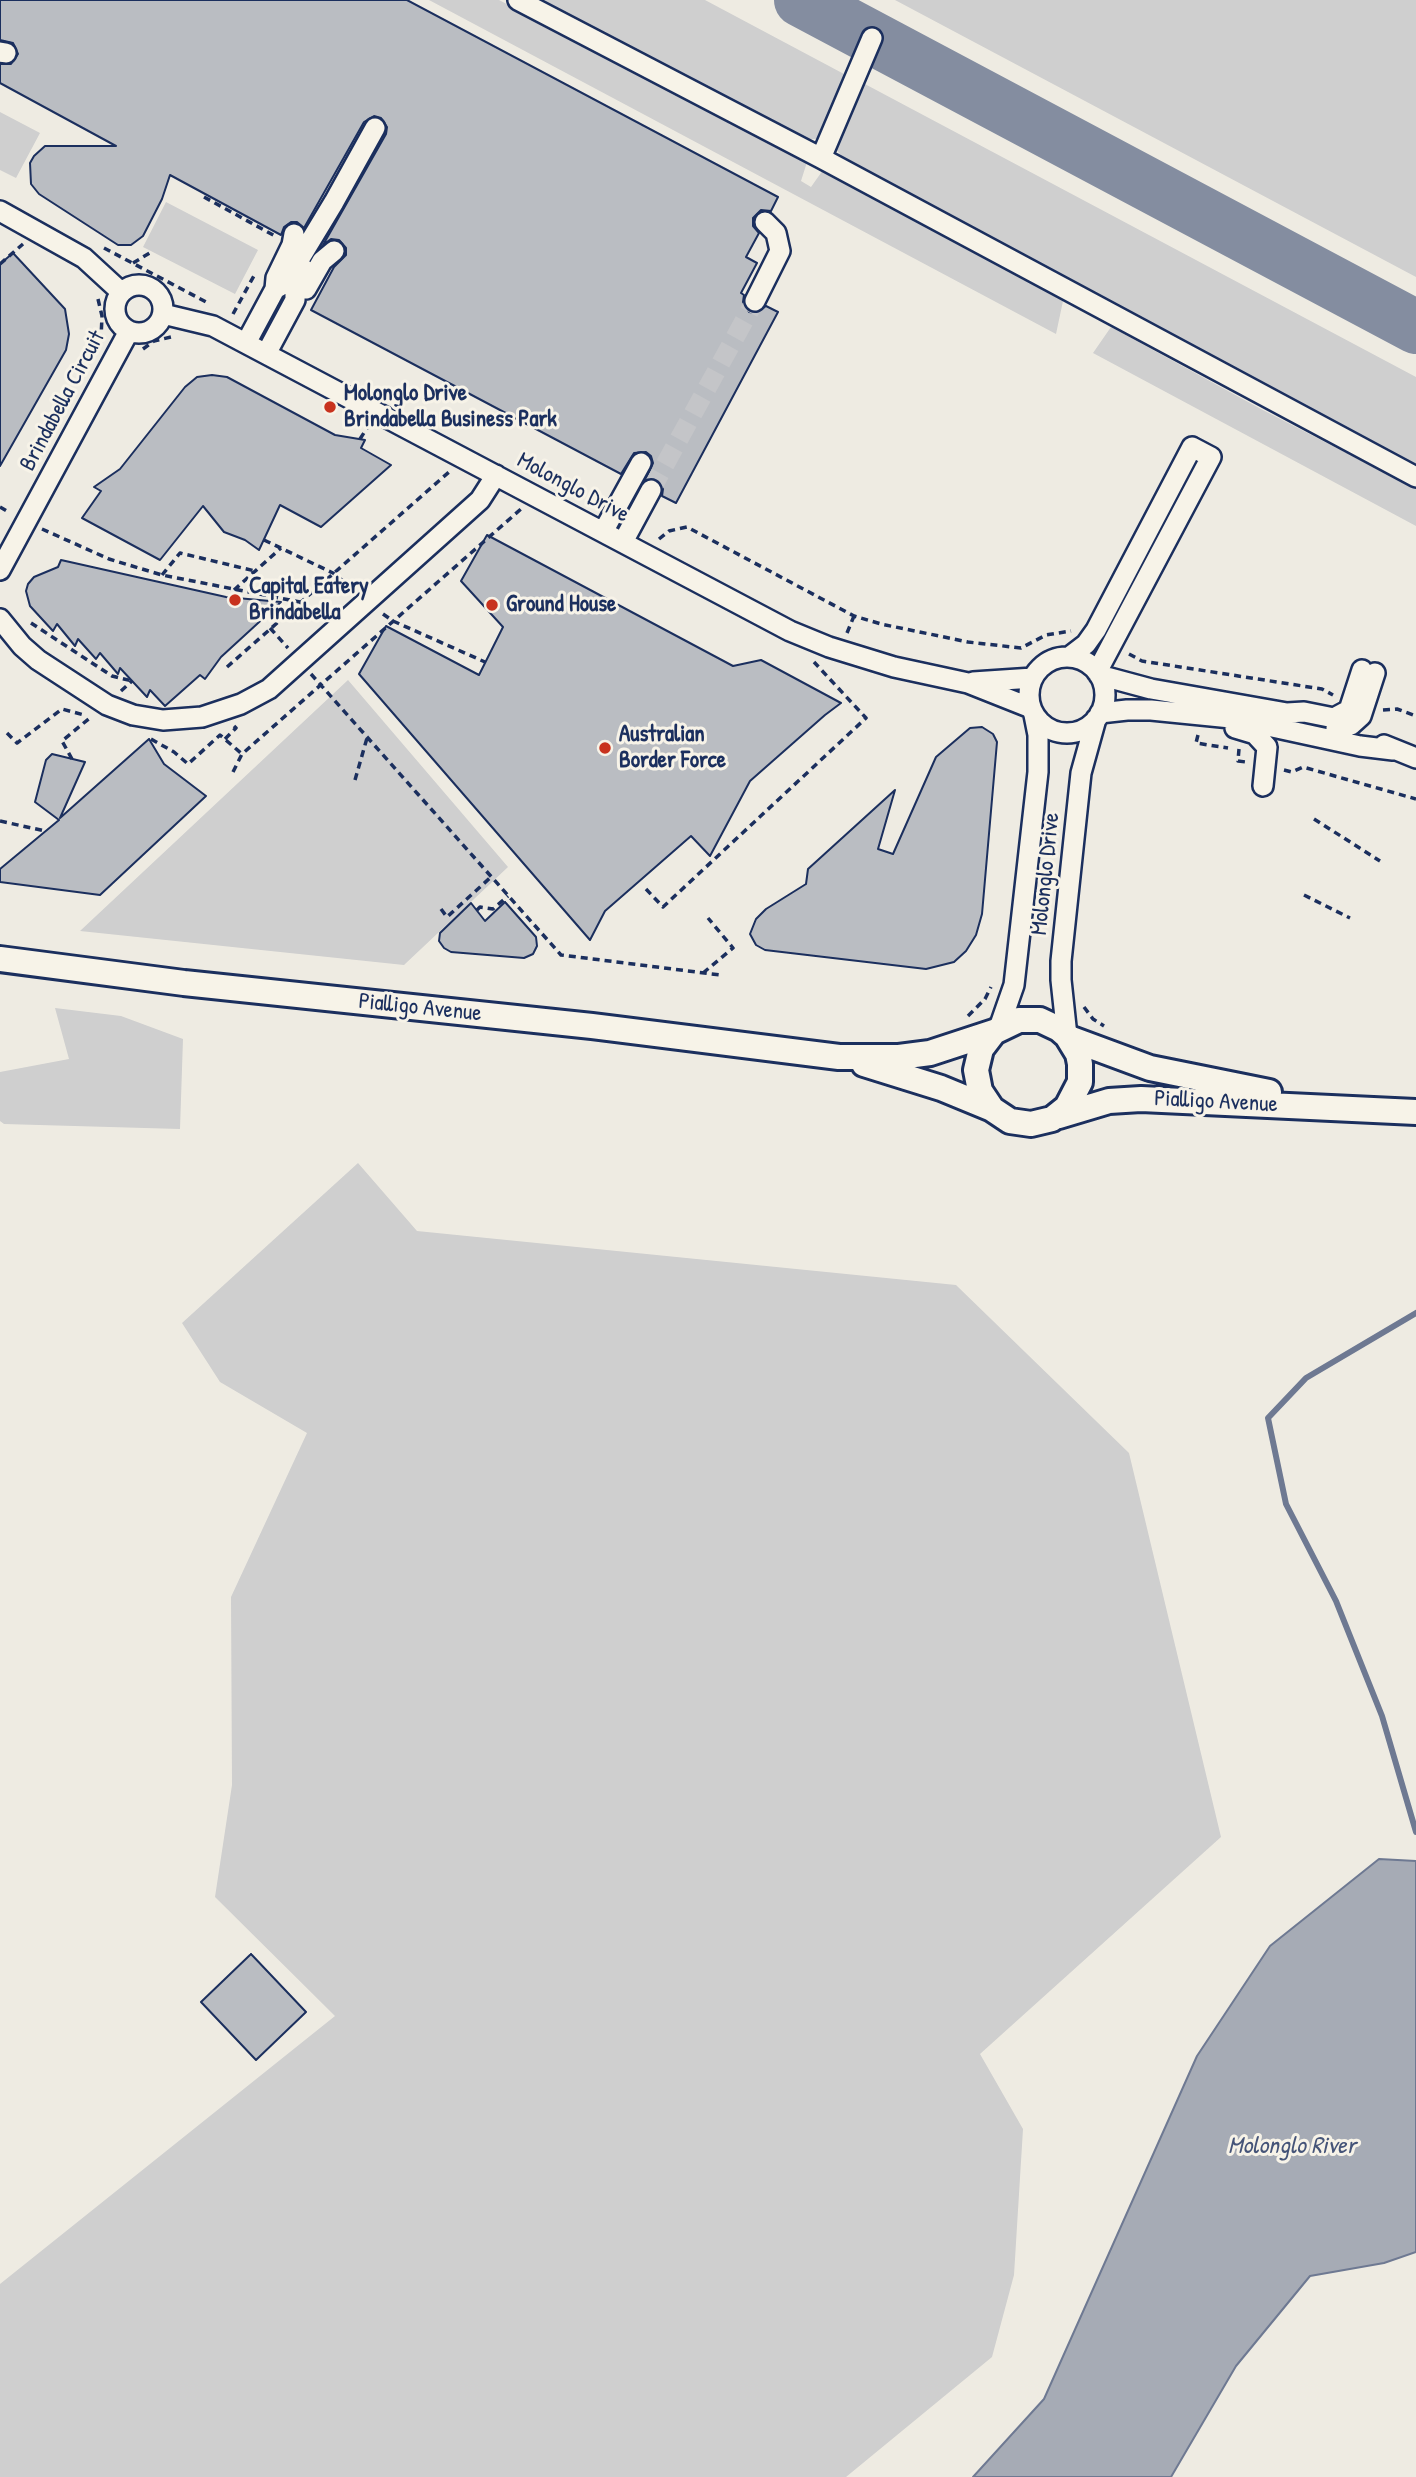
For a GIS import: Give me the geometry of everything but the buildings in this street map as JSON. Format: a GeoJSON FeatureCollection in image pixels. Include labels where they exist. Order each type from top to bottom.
{"type":"FeatureCollection","features":[{"type":"Feature","properties":{"kind":"main road","name":"Pialligo Avenue"},"geometry":{"type":"LineString","coordinates":[[0,959],[184,983],[592,1026],[839,1057],[920,1055],[997,1030]]}},
{"type":"Feature","properties":{"kind":"main road"},"geometry":{"type":"LineString","coordinates":[[1029,1019],[1050,1024],[1068,1037],[1078,1054],[1080,1082],[1067,1107],[1052,1119],[1042,1123],[1010,1121],[992,1109],[980,1091],[976,1070],[981,1049],[997,1030],[1019,1020],[1029,1019]]}},
{"type":"Feature","properties":{"kind":"main road","name":"Pialligo Avenue"},"geometry":{"type":"LineString","coordinates":[[1068,1037],[1127,1060],[1169,1072],[1384,1110]]}},
{"type":"Feature","properties":{"kind":"main road","name":"Pialligo Avenue"},"geometry":{"type":"LineString","coordinates":[[839,1057],[941,1088],[992,1109]]}},
{"type":"Feature","properties":{"kind":"main road","name":"Pialligo Avenue"},"geometry":{"type":"LineString","coordinates":[[1052,1119],[1089,1106],[1125,1099],[1416,1112]]}},
{"type":"Feature","properties":{"kind":"street"},"geometry":{"type":"LineString","coordinates":[[518,0],[821,158],[1416,477]]}},
{"type":"Feature","properties":{"kind":"street"},"geometry":{"type":"LineString","coordinates":[[821,158],[872,38]]}},
{"type":"Feature","properties":{"kind":"street"},"geometry":{"type":"LineString","coordinates":[[275,289],[285,282],[375,128]]}},
{"type":"Feature","properties":{"kind":"street"},"geometry":{"type":"LineString","coordinates":[[295,300],[295,288],[313,256],[334,202]]}},
{"type":"Feature","properties":{"kind":"street"},"geometry":{"type":"LineString","coordinates":[[0,211],[84,258],[121,292]]}},
{"type":"Feature","properties":{"kind":"street"},"geometry":{"type":"LineString","coordinates":[[755,300],[780,251],[776,233],[765,222]]}},
{"type":"Feature","properties":{"kind":"street"},"geometry":{"type":"LineString","coordinates":[[246,343],[275,289],[287,238]]}},
{"type":"Feature","properties":{"kind":"street"},"geometry":{"type":"LineString","coordinates":[[267,354],[295,300],[305,292],[322,261],[334,251]]}},
{"type":"Feature","properties":{"kind":"street"},"geometry":{"type":"LineString","coordinates":[[137,284],[155,289],[161,296],[161,321],[152,330],[138,334],[129,331],[117,320],[116,301],[121,292],[137,284]]}},
{"type":"Feature","properties":{"kind":"street","name":"Molonglo Drive"},"geometry":{"type":"LineString","coordinates":[[163,314],[213,326],[790,631],[829,647],[910,671],[968,683],[1033,711],[1038,735],[1038,772],[1006,975],[1011,996],[997,1030]]}},
{"type":"Feature","properties":{"kind":"street","name":"Brindabella Circuit"},"geometry":{"type":"LineString","coordinates":[[0,570],[129,331]]}},
{"type":"Feature","properties":{"kind":"street"},"geometry":{"type":"LineString","coordinates":[[1069,657],[1093,635],[1130,565],[1201,452],[1159,555],[1096,671]]}},
{"type":"Feature","properties":{"kind":"street"},"geometry":{"type":"LineString","coordinates":[[603,532],[641,463]]}},
{"type":"Feature","properties":{"kind":"street"},"geometry":{"type":"LineString","coordinates":[[0,619],[22,646],[38,660],[89,695],[117,709],[145,718],[173,720],[202,717],[259,696],[480,500],[496,475]]}},
{"type":"Feature","properties":{"kind":"street"},"geometry":{"type":"LineString","coordinates":[[622,542],[651,490]]}},
{"type":"Feature","properties":{"kind":"street"},"geometry":{"type":"LineString","coordinates":[[1159,555],[1142,568],[1135,578],[1102,640],[1096,671],[1105,698],[1098,716],[1087,727],[1076,732],[1064,733],[1042,724],[1033,711],[1029,698],[1033,678],[1048,662],[1069,657],[1077,658],[1096,671],[1151,689],[1287,713],[1304,712],[1334,718],[1357,710]]}},
{"type":"Feature","properties":{"kind":"street"},"geometry":{"type":"LineString","coordinates":[[0,643],[38,660]]}},
{"type":"Feature","properties":{"kind":"street"},"geometry":{"type":"LineString","coordinates":[[1332,728],[1350,725],[1358,720],[1357,710],[1369,671]]}},
{"type":"Feature","properties":{"kind":"street","name":"Molonglo Drive"},"geometry":{"type":"LineString","coordinates":[[968,683],[1033,678]]}},
{"type":"Feature","properties":{"kind":"street"},"geometry":{"type":"LineString","coordinates":[[1098,716],[1138,710],[1223,717],[1360,746],[1393,750]]}},
{"type":"Feature","properties":{"kind":"street"},"geometry":{"type":"LineString","coordinates":[[1287,713],[1302,721],[1364,736],[1416,758]]}},
{"type":"Feature","properties":{"kind":"street","name":"Molonglo Drive"},"geometry":{"type":"LineString","coordinates":[[1068,1037],[1061,961],[1081,773],[1098,716]]}},
{"type":"Feature","properties":{"kind":"street"},"geometry":{"type":"LineString","coordinates":[[1201,716],[1252,733],[1265,743],[1268,753],[1268,787],[1279,752],[1278,741],[1269,729],[1255,722]]}},
{"type":"Feature","properties":{"kind":"path"},"geometry":{"type":"LineString","coordinates":[[204,197],[287,238]]}},
{"type":"Feature","properties":{"kind":"path"},"geometry":{"type":"LineString","coordinates":[[269,247],[287,238]]}},
{"type":"Feature","properties":{"kind":"path"},"geometry":{"type":"LineString","coordinates":[[0,264],[27,241]]}},
{"type":"Feature","properties":{"kind":"path"},"geometry":{"type":"LineString","coordinates":[[133,263],[153,251]]}},
{"type":"Feature","properties":{"kind":"path"},"geometry":{"type":"LineString","coordinates":[[233,316],[257,270]]}},
{"type":"Feature","properties":{"kind":"path"},"geometry":{"type":"LineString","coordinates":[[94,292],[102,316],[100,344]]}},
{"type":"Feature","properties":{"kind":"path"},"geometry":{"type":"LineString","coordinates":[[137,353],[154,341],[179,335]]}},
{"type":"Feature","properties":{"kind":"path"},"geometry":{"type":"LineString","coordinates":[[360,439],[368,426]]}},
{"type":"Feature","properties":{"kind":"path"},"geometry":{"type":"LineString","coordinates":[[227,667],[452,470]]}},
{"type":"Feature","properties":{"kind":"path"},"geometry":{"type":"LineString","coordinates":[[233,772],[242,754],[523,507]]}},
{"type":"Feature","properties":{"kind":"path"},"geometry":{"type":"LineString","coordinates":[[37,527],[109,559],[162,575],[300,602]]}},
{"type":"Feature","properties":{"kind":"path"},"geometry":{"type":"LineString","coordinates":[[656,542],[669,531],[687,527],[853,616],[933,636],[1021,648],[1058,632],[1081,631],[1093,635]]}},
{"type":"Feature","properties":{"kind":"path"},"geometry":{"type":"LineString","coordinates":[[264,540],[333,573]]}},
{"type":"Feature","properties":{"kind":"path"},"geometry":{"type":"LineString","coordinates":[[234,590],[281,548]]}},
{"type":"Feature","properties":{"kind":"path"},"geometry":{"type":"LineString","coordinates":[[162,575],[180,553],[254,571]]}},
{"type":"Feature","properties":{"kind":"path"},"geometry":{"type":"LineString","coordinates":[[393,621],[485,662]]}},
{"type":"Feature","properties":{"kind":"path"},"geometry":{"type":"LineString","coordinates":[[30,623],[112,676],[132,681]]}},
{"type":"Feature","properties":{"kind":"path"},"geometry":{"type":"LineString","coordinates":[[270,628],[561,955],[720,975]]}},
{"type":"Feature","properties":{"kind":"path"},"geometry":{"type":"LineString","coordinates":[[1111,644],[1142,661],[1322,689],[1343,705],[1357,710],[1377,713],[1392,708],[1416,716]]}},
{"type":"Feature","properties":{"kind":"path"},"geometry":{"type":"LineString","coordinates":[[646,889],[663,907],[866,719],[812,661]]}},
{"type":"Feature","properties":{"kind":"path"},"geometry":{"type":"LineString","coordinates":[[355,780],[367,737]]}},
{"type":"Feature","properties":{"kind":"path"},"geometry":{"type":"LineString","coordinates":[[1314,819],[1380,862]]}},
{"type":"Feature","properties":{"kind":"path"},"geometry":{"type":"LineString","coordinates":[[0,821],[45,831]]}},
{"type":"Feature","properties":{"kind":"path"},"geometry":{"type":"LineString","coordinates":[[441,909],[447,917],[491,877]]}},
{"type":"Feature","properties":{"kind":"path"},"geometry":{"type":"LineString","coordinates":[[1304,895],[1350,918]]}},
{"type":"Feature","properties":{"kind":"path"},"geometry":{"type":"LineString","coordinates":[[477,910],[480,907],[493,909],[508,896]]}},
{"type":"Feature","properties":{"kind":"path"},"geometry":{"type":"LineString","coordinates":[[703,973],[733,948],[708,918]]}},
{"type":"Feature","properties":{"kind":"path"},"geometry":{"type":"LineString","coordinates":[[967,1017],[1006,975]]}},
{"type":"Feature","properties":{"kind":"path"},"geometry":{"type":"LineString","coordinates":[[1080,1001],[1093,1019],[1113,1031]]}},
{"type":"Feature","properties":{"kind":"shaded area"},"geometry":{"type":"Polygon","coordinates":[[[429,0],[499,0],[807,162],[801,181],[811,187],[823,170],[1063,301],[1056,334],[429,0]]]}},
{"type":"Feature","properties":{"kind":"shaded area"},"geometry":{"type":"Polygon","coordinates":[[[541,0],[705,0],[844,74],[845,86],[822,133],[816,139],[806,139],[541,0]]]}},
{"type":"Feature","properties":{"kind":"shaded area"},"geometry":{"type":"Polygon","coordinates":[[[895,0],[1416,0],[1416,277],[895,0]]]}},
{"type":"Feature","properties":{"kind":"shaded area"},"geometry":{"type":"Polygon","coordinates":[[[863,83],[1416,377],[1416,468],[1121,312],[843,158],[836,149],[839,134],[863,83]]]}},
{"type":"Feature","properties":{"kind":"shaded area"},"geometry":{"type":"Polygon","coordinates":[[[0,112],[40,133],[16,178],[0,170],[0,112]]]}},
{"type":"Feature","properties":{"kind":"shaded area"},"geometry":{"type":"Polygon","coordinates":[[[166,202],[258,250],[235,294],[143,247],[166,202]]]}},
{"type":"Feature","properties":{"kind":"shaded area"},"geometry":{"type":"Polygon","coordinates":[[[1111,327],[1416,489],[1416,526],[1093,353],[1111,327]]]}},
{"type":"Feature","properties":{"kind":"shaded area"},"geometry":{"type":"Polygon","coordinates":[[[348,680],[508,867],[404,965],[80,931],[348,680]]]}},
{"type":"Feature","properties":{"kind":"shaded area"},"geometry":{"type":"Polygon","coordinates":[[[55,1008],[121,1016],[183,1039],[180,1129],[4,1124],[0,1121],[0,1072],[69,1059],[55,1008]]]}},
{"type":"Feature","properties":{"kind":"shaded area"},"geometry":{"type":"Polygon","coordinates":[[[358,1163],[417,1231],[956,1285],[1129,1453],[1221,1837],[980,2054],[1023,2129],[1014,2275],[992,2357],[846,2477],[0,2477],[0,2284],[335,2016],[215,1897],[232,1785],[231,1597],[307,1433],[220,1382],[182,1323],[358,1163]]]}},
{"type":"Feature","properties":{"kind":"water","name":"Molonglo River"},"geometry":{"type":"Polygon","coordinates":[[[1379,1859],[1416,1861],[1416,2252],[1384,2263],[1310,2276],[1236,2366],[1171,2477],[973,2477],[1044,2399],[1197,2056],[1270,1946],[1379,1859]]]}},
{"type":"Feature","properties":{"kind":"waterway"},"geometry":{"type":"LineString","coordinates":[[1416,1313],[1306,1378],[1268,1418],[1286,1504],[1336,1601],[1382,1716],[1416,1832]]}},
{"type":"Feature","properties":{"kind":"taxiway"},"geometry":{"type":"LineString","coordinates":[[801,0],[1416,327]]}},
{"type":"Feature","properties":{"kind":"tunnel"},"geometry":{"type":"LineString","coordinates":[[651,490],[755,301]]}},
{"type":"Feature","properties":{"kind":"place","name":"Molonglo Drive Brindabella Business Park"},"geometry":{"type":"Point","coordinates":[330,407]}},
{"type":"Feature","properties":{"kind":"place","name":"Capital Eatery Brindabella"},"geometry":{"type":"Point","coordinates":[235,600]}},
{"type":"Feature","properties":{"kind":"place","name":"Ground House"},"geometry":{"type":"Point","coordinates":[492,605]}},
{"type":"Feature","properties":{"kind":"place","name":"Australian Border Force"},"geometry":{"type":"Point","coordinates":[605,748]}}]}
